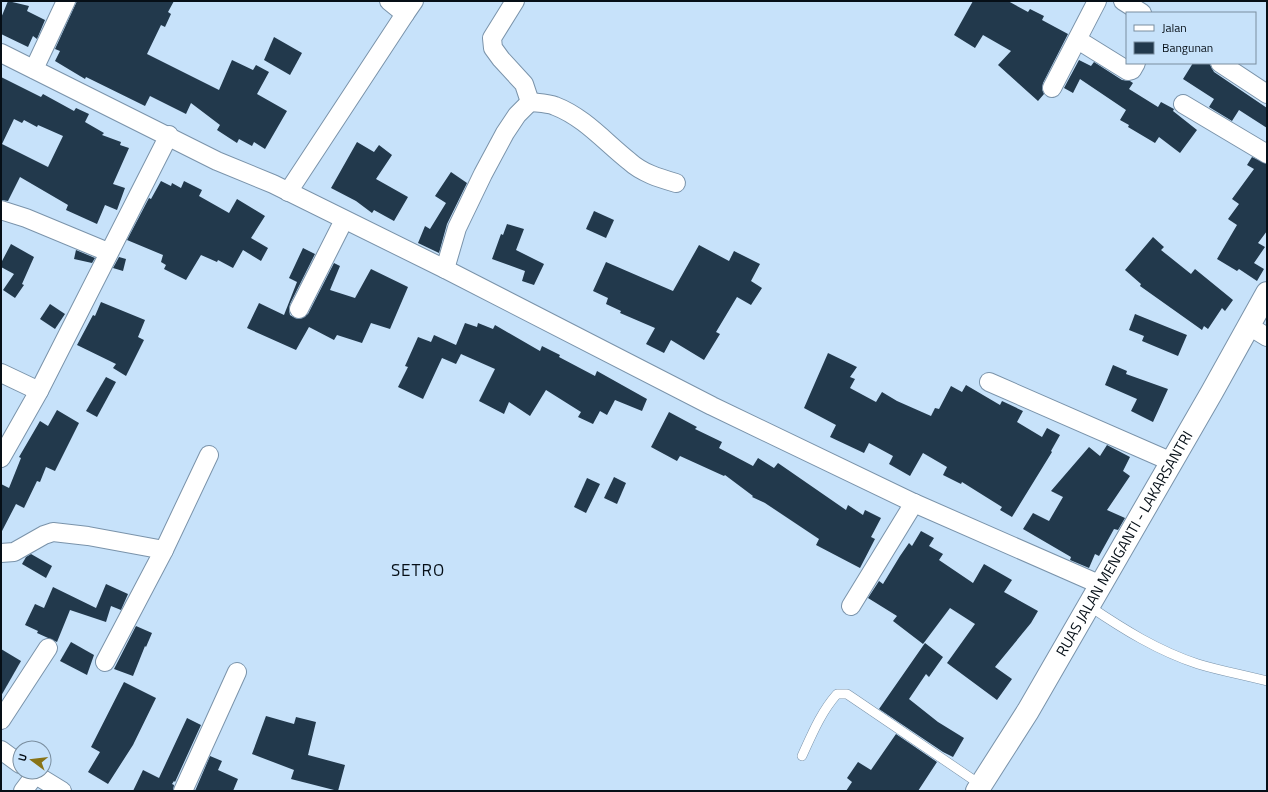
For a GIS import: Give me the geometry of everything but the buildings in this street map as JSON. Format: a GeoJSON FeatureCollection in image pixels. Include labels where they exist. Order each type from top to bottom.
{"type":"FeatureCollection","features":[{"type":"Feature","properties":{"kind":"main road","name":"RUAS JALAN MENGANTI - LAKARSANTRI"},"geometry":{"type":"LineString","coordinates":[[979,788],[1028,711],[1172,462],[1258,331],[1267,293]]}},
{"type":"Feature","properties":{"kind":"street"},"geometry":{"type":"LineString","coordinates":[[34,69],[66,1]]}},
{"type":"Feature","properties":{"kind":"street"},"geometry":{"type":"LineString","coordinates":[[288,192],[410,8],[389,1]]}},
{"type":"Feature","properties":{"kind":"street"},"geometry":{"type":"LineString","coordinates":[[515,1],[492,38],[493,48],[524,84],[530,102]]}},
{"type":"Feature","properties":{"kind":"street"},"geometry":{"type":"LineString","coordinates":[[1052,88],[1097,1]]}},
{"type":"Feature","properties":{"kind":"street"},"geometry":{"type":"LineString","coordinates":[[1123,1],[1140,12]]}},
{"type":"Feature","properties":{"kind":"street"},"geometry":{"type":"LineString","coordinates":[[1078,40],[1128,71],[1132,70],[1135,64]]}},
{"type":"Feature","properties":{"kind":"street"},"geometry":{"type":"LineString","coordinates":[[1,53],[217,161],[288,192],[445,269],[712,406],[914,502],[1101,585]]}},
{"type":"Feature","properties":{"kind":"street"},"geometry":{"type":"LineString","coordinates":[[1222,64],[1267,94]]}},
{"type":"Feature","properties":{"kind":"street"},"geometry":{"type":"LineString","coordinates":[[530,102],[553,105],[567,112],[592,128],[629,162],[660,178],[676,182]]}},
{"type":"Feature","properties":{"kind":"street"},"geometry":{"type":"LineString","coordinates":[[445,269],[457,228],[484,174],[505,133],[517,115],[530,102]]}},
{"type":"Feature","properties":{"kind":"street"},"geometry":{"type":"LineString","coordinates":[[1183,104],[1267,154]]}},
{"type":"Feature","properties":{"kind":"street"},"geometry":{"type":"LineString","coordinates":[[1,458],[39,391],[108,252],[169,136]]}},
{"type":"Feature","properties":{"kind":"street"},"geometry":{"type":"LineString","coordinates":[[1,210],[26,218],[108,252]]}},
{"type":"Feature","properties":{"kind":"street"},"geometry":{"type":"LineString","coordinates":[[299,309],[344,220]]}},
{"type":"Feature","properties":{"kind":"street"},"geometry":{"type":"LineString","coordinates":[[1,373],[39,391]]}},
{"type":"Feature","properties":{"kind":"street"},"geometry":{"type":"LineString","coordinates":[[989,382],[1172,462]]}},
{"type":"Feature","properties":{"kind":"street"},"geometry":{"type":"LineString","coordinates":[[105,662],[164,550],[210,455]]}},
{"type":"Feature","properties":{"kind":"street"},"geometry":{"type":"LineString","coordinates":[[850,606],[914,502]]}},
{"type":"Feature","properties":{"kind":"street"},"geometry":{"type":"LineString","coordinates":[[1,553],[14,552],[44,535],[53,532],[88,536],[164,550]]}},
{"type":"Feature","properties":{"kind":"street"},"geometry":{"type":"LineString","coordinates":[[1,720],[48,648]]}},
{"type":"Feature","properties":{"kind":"street"},"geometry":{"type":"LineString","coordinates":[[182,791],[237,672]]}},
{"type":"Feature","properties":{"kind":"street"},"geometry":{"type":"LineString","coordinates":[[1,750],[12,758]]}},
{"type":"Feature","properties":{"kind":"street"},"geometry":{"type":"LineString","coordinates":[[23,791],[29,780]]}},
{"type":"Feature","properties":{"kind":"street"},"geometry":{"type":"LineString","coordinates":[[44,780],[62,791]]}},
{"type":"Feature","properties":{"kind":"lane"},"geometry":{"type":"LineString","coordinates":[[1089,606],[1133,635],[1166,651],[1197,664],[1267,681]]}},
{"type":"Feature","properties":{"kind":"lane"},"geometry":{"type":"LineString","coordinates":[[802,756],[814,728],[828,705],[837,694],[847,694],[875,712],[979,788]]}},
{"type":"Feature","properties":{"kind":"district","name":"SETRO"},"geometry":{"type":"Point","coordinates":[418,570]}}]}
